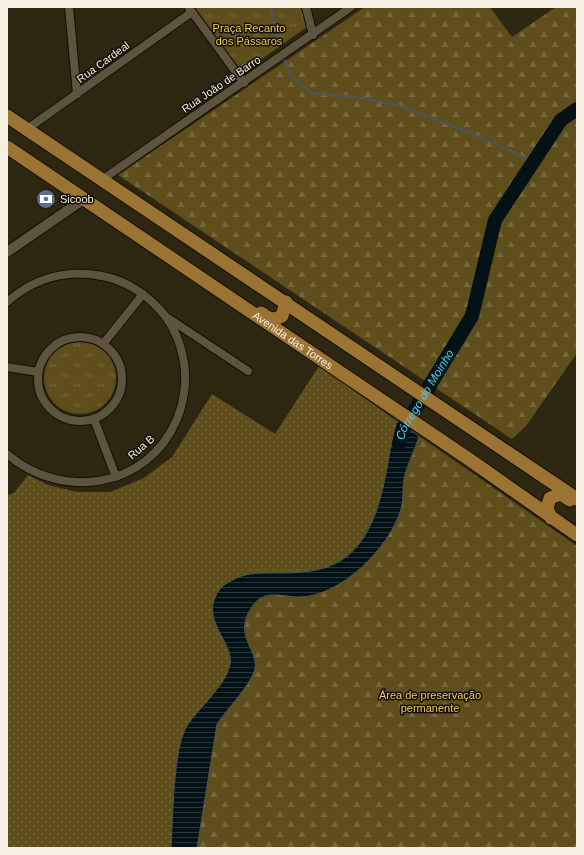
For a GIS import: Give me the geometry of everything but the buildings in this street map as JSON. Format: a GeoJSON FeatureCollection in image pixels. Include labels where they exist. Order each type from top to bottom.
{"type":"FeatureCollection","features":[{"type":"Feature","properties":{"kind":"main road"},"geometry":{"type":"LineString","coordinates":[[7,116],[374,361],[577,499]]}},
{"type":"Feature","properties":{"kind":"main road","name":"Avenida das Torres"},"geometry":{"type":"LineString","coordinates":[[7,147],[470,460],[577,535]]}},
{"type":"Feature","properties":{"kind":"main road"},"geometry":{"type":"LineString","coordinates":[[183,266],[205,275],[270,319],[276,319],[282,316],[286,302]]}},
{"type":"Feature","properties":{"kind":"main road"},"geometry":{"type":"LineString","coordinates":[[551,518],[548,513],[547,503],[550,498],[557,494],[561,494],[577,504]]}},
{"type":"Feature","properties":{"kind":"street"},"geometry":{"type":"LineString","coordinates":[[69,7],[77,94]]}},
{"type":"Feature","properties":{"kind":"street"},"geometry":{"type":"LineString","coordinates":[[306,7],[313,35]]}},
{"type":"Feature","properties":{"kind":"street","name":"Rua João de Barro"},"geometry":{"type":"LineString","coordinates":[[103,179],[244,83],[351,7]]}},
{"type":"Feature","properties":{"kind":"street"},"geometry":{"type":"LineString","coordinates":[[190,9],[244,83]]}},
{"type":"Feature","properties":{"kind":"street","name":"Rua Cardeal"},"geometry":{"type":"LineString","coordinates":[[26,129],[77,94],[190,9]]}},
{"type":"Feature","properties":{"kind":"street"},"geometry":{"type":"LineString","coordinates":[[7,252],[84,200]]}},
{"type":"Feature","properties":{"kind":"street","name":"Rua B"},"geometry":{"type":"LineString","coordinates":[[7,302],[32,284],[50,277],[70,273],[89,273],[108,277],[126,284],[143,294],[165,316],[248,371]]}},
{"type":"Feature","properties":{"kind":"street"},"geometry":{"type":"LineString","coordinates":[[103,344],[143,294]]}},
{"type":"Feature","properties":{"kind":"street","name":"Rua B"},"geometry":{"type":"LineString","coordinates":[[7,454],[35,473],[62,481],[84,483],[116,477],[134,468],[150,457],[163,443],[170,432],[181,409],[185,390],[182,351],[175,333],[165,316]]}},
{"type":"Feature","properties":{"kind":"street"},"geometry":{"type":"LineString","coordinates":[[76,337],[90,338],[103,344],[113,353],[119,364],[122,376],[121,389],[116,401],[108,411],[94,419],[72,421],[59,416],[49,408],[41,398],[38,385],[38,372],[42,359],[51,348],[63,340],[76,337]]}},
{"type":"Feature","properties":{"kind":"street"},"geometry":{"type":"LineString","coordinates":[[7,367],[38,372]]}},
{"type":"Feature","properties":{"kind":"street"},"geometry":{"type":"LineString","coordinates":[[94,419],[116,477]]}},
{"type":"Feature","properties":{"kind":"green space","name":"Praça Recanto dos Pássaros"},"geometry":{"type":"Polygon","coordinates":[[[194,7],[301,7],[307,27],[242,73],[194,7]]]}},
{"type":"Feature","properties":{"kind":"green space"},"geometry":{"type":"Polygon","coordinates":[[[365,7],[490,7],[512,37],[556,7],[577,7],[577,353],[526,426],[512,439],[118,175],[365,7]]]}},
{"type":"Feature","properties":{"kind":"green space"},"geometry":{"type":"Polygon","coordinates":[[[80,342],[100,348],[110,358],[116,378],[110,398],[100,408],[80,414],[60,408],[50,398],[44,378],[50,358],[60,348],[80,342]]]}},
{"type":"Feature","properties":{"kind":"green space"},"geometry":{"type":"Polygon","coordinates":[[[319,366],[397,421],[385,480],[377,509],[364,536],[355,548],[346,557],[335,564],[312,571],[255,573],[245,575],[236,578],[223,586],[214,599],[214,619],[227,647],[230,656],[230,664],[218,688],[192,719],[182,736],[174,784],[171,848],[7,848],[7,495],[14,493],[28,475],[48,485],[77,492],[110,492],[144,478],[172,457],[212,394],[275,434],[319,366]]]}},
{"type":"Feature","properties":{"kind":"green space","name":"Área de preservação permanente"},"geometry":{"type":"Polygon","coordinates":[[[419,436],[577,546],[577,848],[197,848],[217,724],[255,660],[248,643],[245,627],[246,620],[253,605],[260,598],[279,594],[299,597],[385,542],[401,509],[404,478],[419,436]]]}},
{"type":"Feature","properties":{"kind":"shaded area"},"geometry":{"type":"Polygon","coordinates":[[[397,421],[419,436],[405,473],[402,505],[395,524],[375,554],[347,579],[331,589],[315,595],[299,597],[269,595],[258,599],[254,604],[247,615],[245,634],[254,657],[254,672],[242,692],[217,724],[197,848],[171,848],[174,784],[182,736],[192,719],[218,688],[230,664],[230,656],[227,647],[214,619],[214,599],[223,586],[241,576],[255,573],[312,571],[335,564],[355,549],[364,537],[377,509],[385,480],[397,421]]]}},
{"type":"Feature","properties":{"kind":"waterway"},"geometry":{"type":"LineString","coordinates":[[271,7],[277,39]]}},
{"type":"Feature","properties":{"kind":"waterway"},"geometry":{"type":"LineString","coordinates":[[285,61],[291,76],[313,93],[363,98],[399,106],[461,129],[518,154],[533,164]]}},
{"type":"Feature","properties":{"kind":"waterway","name":"Córrego do Moinho"},"geometry":{"type":"LineString","coordinates":[[399,444],[402,431],[472,316],[495,220],[561,120],[577,109]]}},
{"type":"Feature","properties":{"kind":"place","name":"Sicoob"},"geometry":{"type":"Point","coordinates":[46,199]}}]}
